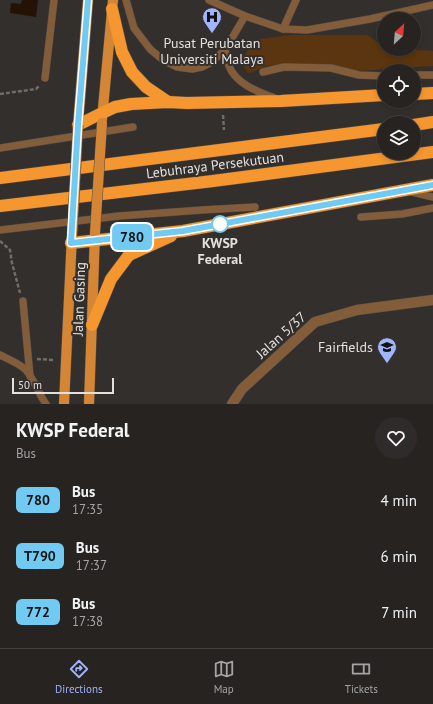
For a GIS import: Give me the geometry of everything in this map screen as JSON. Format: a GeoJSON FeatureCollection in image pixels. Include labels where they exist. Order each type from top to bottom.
{"type":"FeatureCollection","features":[{"type":"Feature","properties":{"kind":"highway"},"geometry":{"type":"LineString","coordinates":[[112,5],[122,52],[132,72],[146,88],[168,102]]}},
{"type":"Feature","properties":{"kind":"highway"},"geometry":{"type":"LineString","coordinates":[[421,94],[433,93]]}},
{"type":"Feature","properties":{"kind":"highway"},"geometry":{"type":"LineString","coordinates":[[78,125],[102,118],[115,107],[130,104],[168,102],[281,101],[377,96]]}},
{"type":"Feature","properties":{"kind":"highway"},"geometry":{"type":"LineString","coordinates":[[421,124],[433,122]]}},
{"type":"Feature","properties":{"kind":"highway","name":"Lebuhraya Persekutuan"},"geometry":{"type":"LineString","coordinates":[[0,178],[377,130]]}},
{"type":"Feature","properties":{"kind":"highway","name":"Lebuhraya Persekutuan"},"geometry":{"type":"LineString","coordinates":[[0,206],[212,181],[433,152]]}},
{"type":"Feature","properties":{"kind":"highway"},"geometry":{"type":"LineString","coordinates":[[72,239],[183,231],[433,185]]}},
{"type":"Feature","properties":{"kind":"highway"},"geometry":{"type":"LineString","coordinates":[[92,325],[111,280],[129,255],[183,231]]}},
{"type":"Feature","properties":{"kind":"main road","name":"Jalan Gasing"},"geometry":{"type":"LineString","coordinates":[[64,404],[78,125],[88,0]]}},
{"type":"Feature","properties":{"kind":"main road","name":"Jalan Gasing"},"geometry":{"type":"LineString","coordinates":[[89,404],[95,237],[102,118],[112,5]]}},
{"type":"Feature","properties":{"kind":"street","name":"Jalan 5/37"},"geometry":{"type":"LineString","coordinates":[[232,404],[242,389],[314,322],[358,310],[433,300]]}},
{"type":"Feature","properties":{"kind":"lane"},"geometry":{"type":"LineString","coordinates":[[45,78],[54,0]]}},
{"type":"Feature","properties":{"kind":"lane"},"geometry":{"type":"LineString","coordinates":[[126,0],[134,28],[150,49],[163,60],[177,67],[192,69],[202,67],[210,63],[225,50],[244,16]]}},
{"type":"Feature","properties":{"kind":"lane"},"geometry":{"type":"LineString","coordinates":[[209,0],[244,16],[283,29],[307,30],[370,19],[433,5]]}},
{"type":"Feature","properties":{"kind":"lane"},"geometry":{"type":"LineString","coordinates":[[283,29],[296,0]]}},
{"type":"Feature","properties":{"kind":"lane"},"geometry":{"type":"LineString","coordinates":[[225,50],[229,66],[234,75],[248,87],[281,101]]}},
{"type":"Feature","properties":{"kind":"lane"},"geometry":{"type":"LineString","coordinates":[[263,72],[284,67],[331,68],[359,75],[377,76]]}},
{"type":"Feature","properties":{"kind":"lane"},"geometry":{"type":"LineString","coordinates":[[371,96],[377,94]]}},
{"type":"Feature","properties":{"kind":"lane"},"geometry":{"type":"LineString","coordinates":[[0,148],[133,127]]}},
{"type":"Feature","properties":{"kind":"lane"},"geometry":{"type":"LineString","coordinates":[[406,190],[433,196]]}},
{"type":"Feature","properties":{"kind":"lane"},"geometry":{"type":"LineString","coordinates":[[0,230],[119,216],[254,208]]}},
{"type":"Feature","properties":{"kind":"lane"},"geometry":{"type":"LineString","coordinates":[[361,217],[402,214],[433,208]]}},
{"type":"Feature","properties":{"kind":"lane"},"geometry":{"type":"LineString","coordinates":[[23,301],[30,376]]}},
{"type":"Feature","properties":{"kind":"lane"},"geometry":{"type":"LineString","coordinates":[[0,355],[25,369],[46,404]]}},
{"type":"Feature","properties":{"kind":"path"},"geometry":{"type":"LineString","coordinates":[[0,94],[36,89],[45,78]]}},
{"type":"Feature","properties":{"kind":"path"},"geometry":{"type":"LineString","coordinates":[[0,241],[10,250],[12,263],[23,301]]}},
{"type":"Feature","properties":{"kind":"path"},"geometry":{"type":"LineString","coordinates":[[29,358],[54,360]]}},
{"type":"Feature","properties":{"kind":"shaded area"},"geometry":{"type":"Polygon","coordinates":[[[22,0],[38,0],[36,17],[10,13],[11,3],[21,4],[22,0]]]}},
{"type":"Feature","properties":{"kind":"shaded area"},"geometry":{"type":"Polygon","coordinates":[[[290,35],[368,35],[377,42],[377,56],[421,56],[421,50],[433,51],[433,66],[421,67],[421,64],[377,64],[377,70],[358,71],[286,65],[266,66],[248,73],[244,67],[245,55],[250,47],[260,39],[290,35]]]}},
{"type":"Feature","properties":{"kind":"bus line","name":"780"},"geometry":{"type":"LineString","coordinates":[[88,0],[78,125],[71,243],[183,231],[433,185]]}},
{"type":"Feature","properties":{"kind":"place","name":"Pusat Perubatan Universiti Malaya"},"geometry":{"type":"Point","coordinates":[212,34]}},
{"type":"Feature","properties":{"kind":"place","name":"KWSP Federal"},"geometry":{"type":"Point","coordinates":[220,224]}},
{"type":"Feature","properties":{"kind":"place","name":"Fairfields"},"geometry":{"type":"Point","coordinates":[387,364]}}]}
